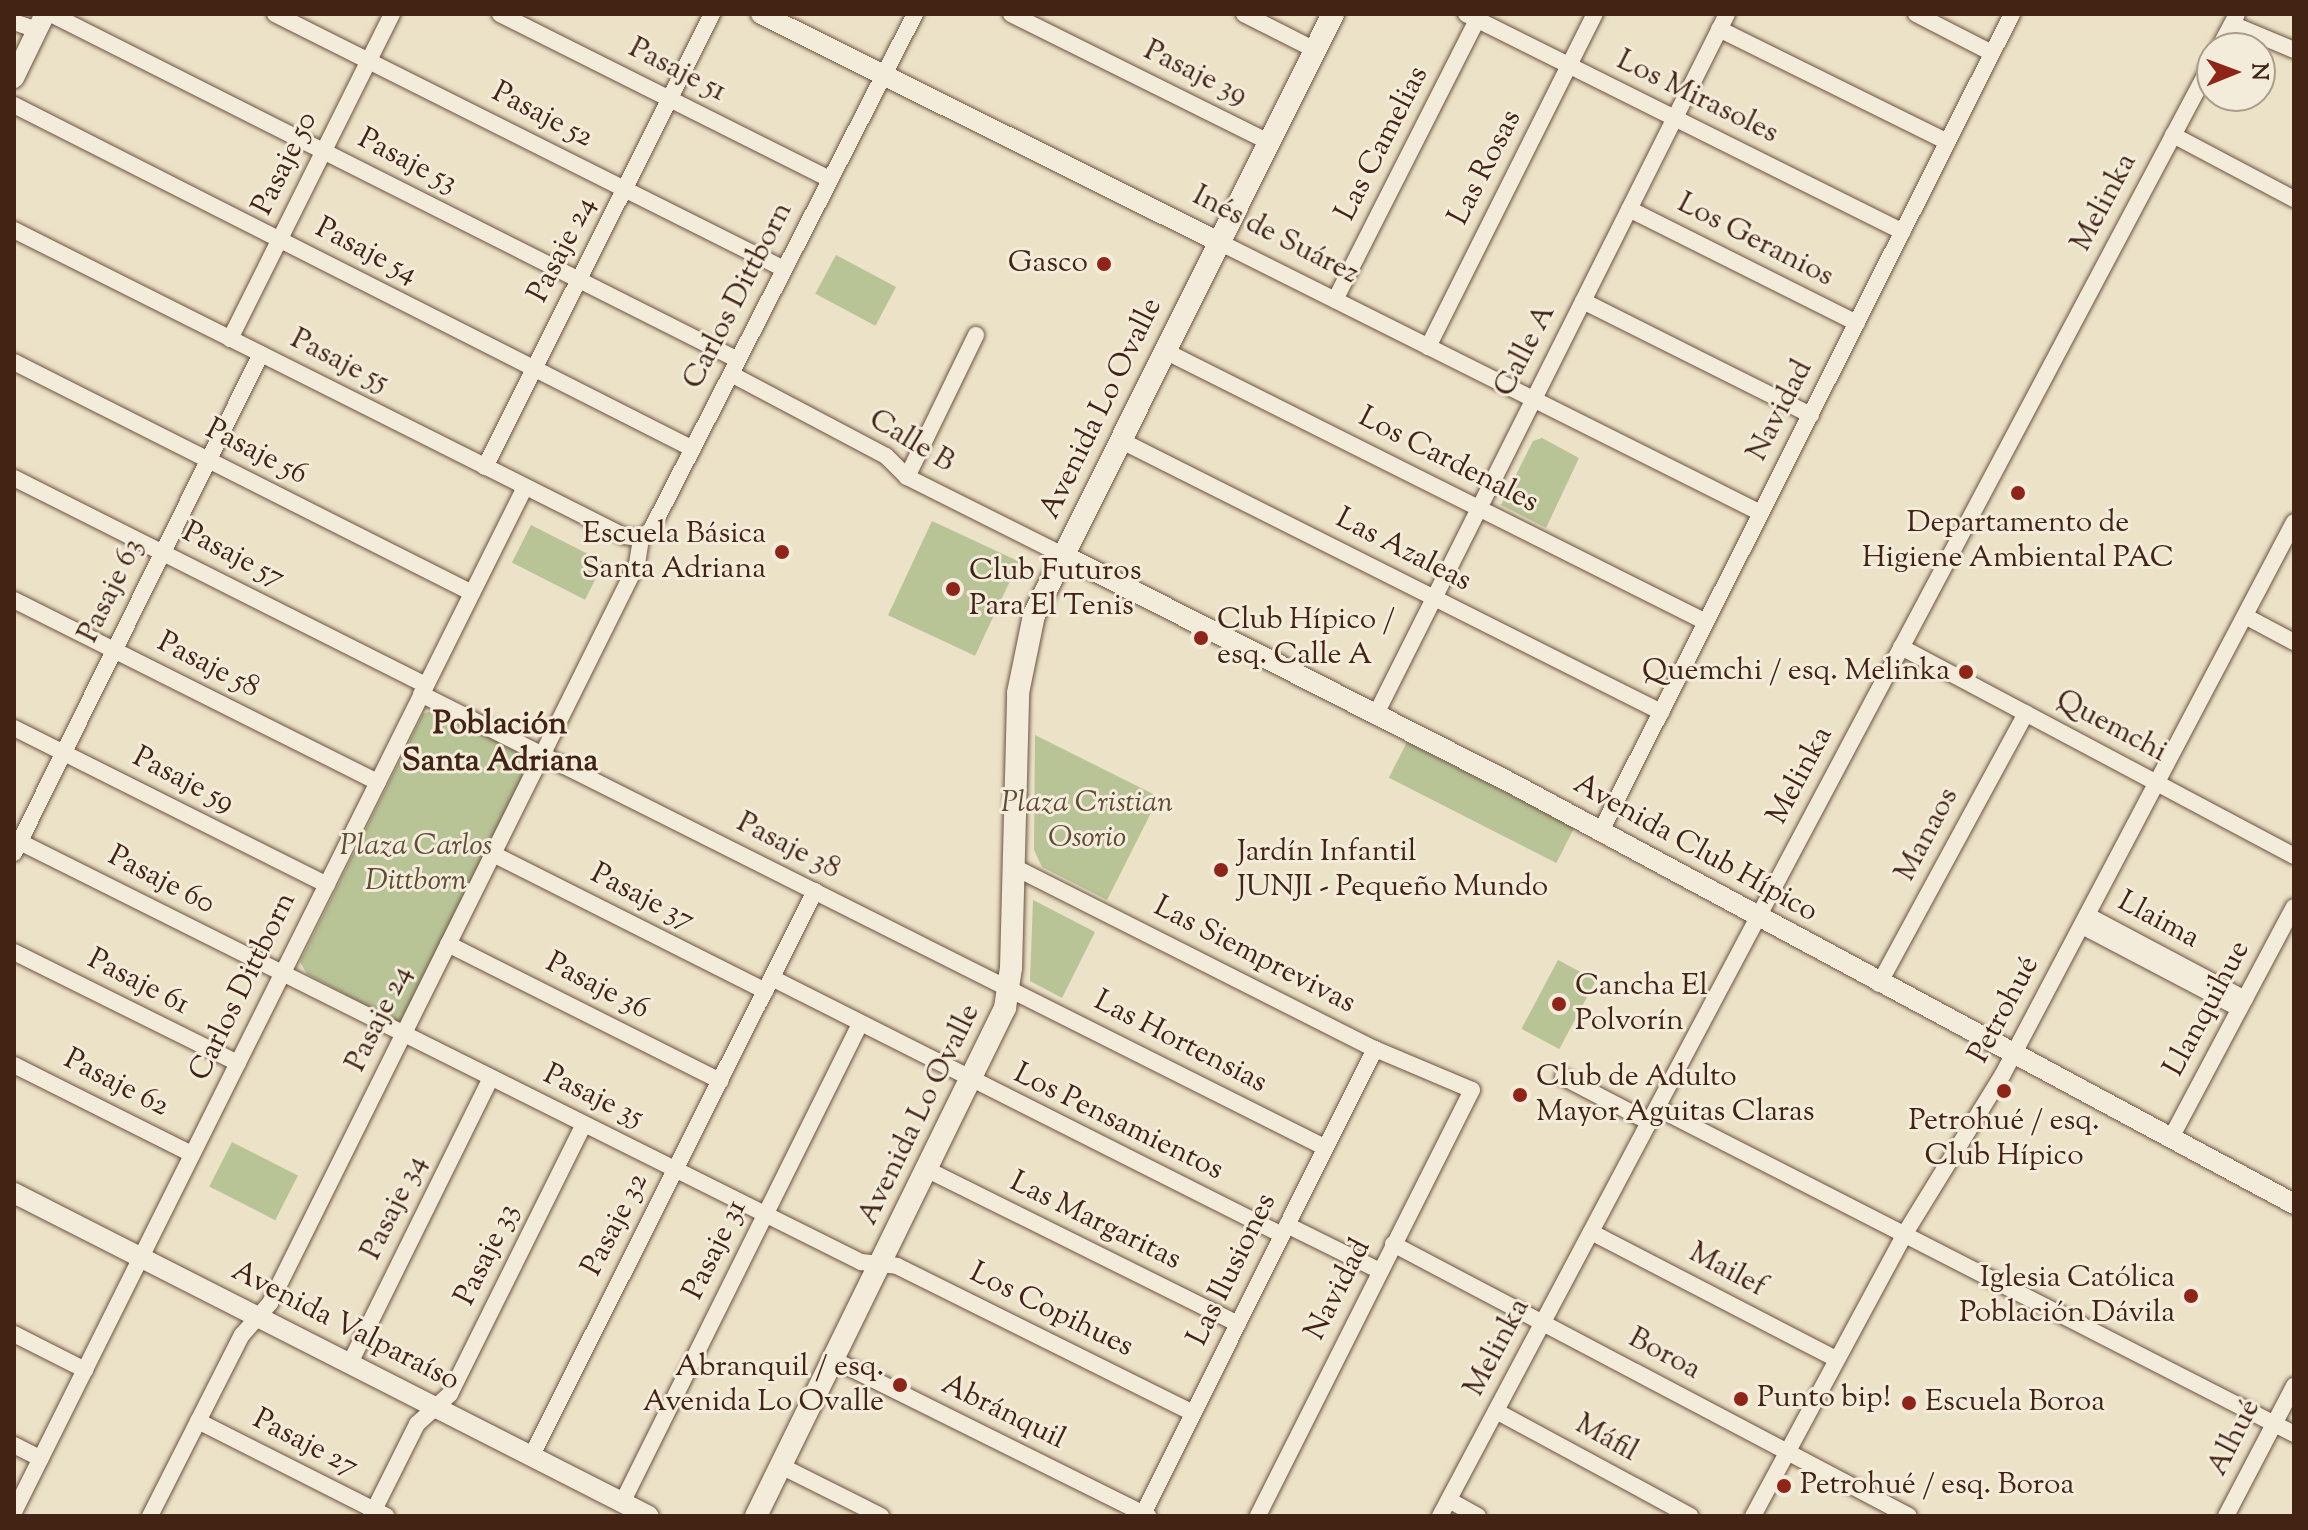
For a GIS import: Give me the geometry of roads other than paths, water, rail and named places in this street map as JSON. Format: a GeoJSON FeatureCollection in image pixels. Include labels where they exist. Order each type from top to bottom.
{"type":"FeatureCollection","features":[{"type":"Feature","properties":{"kind":"main road","name":"Avenida Lo Ovalle"},"geometry":{"type":"LineString","coordinates":[[756,1516],[972,1082],[1009,988],[1022,657],[1063,555],[1333,14]]}},
{"type":"Feature","properties":{"kind":"street","name":"Pasaje 52"},"geometry":{"type":"LineString","coordinates":[[275,14],[784,269]]}},
{"type":"Feature","properties":{"kind":"street","name":"Pasaje 50"},"geometry":{"type":"LineString","coordinates":[[230,339],[392,14]]}},
{"type":"Feature","properties":{"kind":"street","name":"Pasaje 51"},"geometry":{"type":"LineString","coordinates":[[500,14],[830,179]]}},
{"type":"Feature","properties":{"kind":"street","name":"Pasaje 24"},"geometry":{"type":"LineString","coordinates":[[485,467],[712,14]]}},
{"type":"Feature","properties":{"kind":"street","name":"Inés de Suárez"},"geometry":{"type":"LineString","coordinates":[[761,14],[1761,513]]}},
{"type":"Feature","properties":{"kind":"street","name":"Carlos Dittborn"},"geometry":{"type":"LineString","coordinates":[[641,538],[693,449],[915,14]]}},
{"type":"Feature","properties":{"kind":"street","name":"Pasaje 39"},"geometry":{"type":"LineString","coordinates":[[1011,14],[1269,142]]}},
{"type":"Feature","properties":{"kind":"street"},"geometry":{"type":"LineString","coordinates":[[1244,14],[1315,50]]}},
{"type":"Feature","properties":{"kind":"street","name":"Las Rosas"},"geometry":{"type":"LineString","coordinates":[[1428,347],[1595,14]]}},
{"type":"Feature","properties":{"kind":"street"},"geometry":{"type":"LineString","coordinates":[[1916,14],[1992,53]]}},
{"type":"Feature","properties":{"kind":"street","name":"Navidad"},"geometry":{"type":"LineString","coordinates":[[1600,833],[2012,14]]}},
{"type":"Feature","properties":{"kind":"street","name":"Los Mirasoles"},"geometry":{"type":"LineString","coordinates":[[1474,16],[1903,232]]}},
{"type":"Feature","properties":{"kind":"street","name":"Las Camelias"},"geometry":{"type":"LineString","coordinates":[[1335,300],[1474,16]]}},
{"type":"Feature","properties":{"kind":"street"},"geometry":{"type":"LineString","coordinates":[[14,78],[44,19]]}},
{"type":"Feature","properties":{"kind":"street","name":"Pasaje 53"},"geometry":{"type":"LineString","coordinates":[[14,22],[44,19],[324,151],[579,280],[734,367]]}},
{"type":"Feature","properties":{"kind":"street"},"geometry":{"type":"LineString","coordinates":[[2235,19],[2294,50]]}},
{"type":"Feature","properties":{"kind":"street"},"geometry":{"type":"LineString","coordinates":[[1723,21],[1948,142]]}},
{"type":"Feature","properties":{"kind":"street","name":"Calle A"},"geometry":{"type":"LineString","coordinates":[[1376,714],[1723,21]]}},
{"type":"Feature","properties":{"kind":"street","name":"Melinka"},"geometry":{"type":"LineString","coordinates":[[1440,1516],[2196,92]]}},
{"type":"Feature","properties":{"kind":"street","name":"Pasaje 54"},"geometry":{"type":"LineString","coordinates":[[14,105],[693,449]]}},
{"type":"Feature","properties":{"kind":"street"},"geometry":{"type":"LineString","coordinates":[[2173,135],[2294,199]]}},
{"type":"Feature","properties":{"kind":"street","name":"Los Geranios"},"geometry":{"type":"LineString","coordinates":[[1629,209],[1857,323]]}},
{"type":"Feature","properties":{"kind":"street","name":"Pasaje 55"},"geometry":{"type":"LineString","coordinates":[[14,230],[525,487],[641,538]]}},
{"type":"Feature","properties":{"kind":"street"},"geometry":{"type":"LineString","coordinates":[[1583,301],[1811,415]]}},
{"type":"Feature","properties":{"kind":"street"},"geometry":{"type":"LineString","coordinates":[[907,477],[976,335]]}},
{"type":"Feature","properties":{"kind":"street","name":"Los Cardenales"},"geometry":{"type":"LineString","coordinates":[[1165,351],[1706,622]]}},
{"type":"Feature","properties":{"kind":"street","name":"Pasaje 63"},"geometry":{"type":"LineString","coordinates":[[16,845],[261,354]]}},
{"type":"Feature","properties":{"kind":"street","name":"Pasaje 56"},"geometry":{"type":"LineString","coordinates":[[14,362],[472,593]]}},
{"type":"Feature","properties":{"kind":"street","name":"Calle B"},"geometry":{"type":"LineString","coordinates":[[734,367],[886,456],[907,477],[1063,555]]}},
{"type":"Feature","properties":{"kind":"street","name":"Las Azaleas"},"geometry":{"type":"LineString","coordinates":[[1120,440],[1661,712]]}},
{"type":"Feature","properties":{"kind":"street","name":"Pasaje 57"},"geometry":{"type":"LineString","coordinates":[[14,478],[163,552],[542,755]]}},
{"type":"Feature","properties":{"kind":"street","name":"Carlos Dittborn"},"geometry":{"type":"LineString","coordinates":[[14,1512],[525,487]]}},
{"type":"Feature","properties":{"kind":"street","name":"Petrohué"},"geometry":{"type":"LineString","coordinates":[[1753,1516],[1904,1235],[2013,1055],[2294,522]]}},
{"type":"Feature","properties":{"kind":"street","name":"Pasaje 24"},"geometry":{"type":"LineString","coordinates":[[155,1515],[242,1335],[259,1317],[404,1034],[637,564],[641,538]]}},
{"type":"Feature","properties":{"kind":"street","name":"Avenida Club Hípico"},"geometry":{"type":"LineString","coordinates":[[1063,555],[1376,714],[1879,984],[2172,1136],[2294,1204]]}},
{"type":"Feature","properties":{"kind":"street","name":"Pasaje 58"},"geometry":{"type":"LineString","coordinates":[[14,600],[378,782]]}},
{"type":"Feature","properties":{"kind":"street"},"geometry":{"type":"LineString","coordinates":[[2245,616],[2294,642]]}},
{"type":"Feature","properties":{"kind":"street","name":"Quemchi"},"geometry":{"type":"LineString","coordinates":[[1901,647],[2293,854]]}},
{"type":"Feature","properties":{"kind":"street","name":"Manaos"},"geometry":{"type":"LineString","coordinates":[[1879,984],[2026,713]]}},
{"type":"Feature","properties":{"kind":"street","name":"Pasaje 59"},"geometry":{"type":"LineString","coordinates":[[14,728],[327,885]]}},
{"type":"Feature","properties":{"kind":"street","name":"Pasaje 38"},"geometry":{"type":"LineString","coordinates":[[542,755],[1009,988]]}},
{"type":"Feature","properties":{"kind":"street","name":"Pasaje 60"},"geometry":{"type":"LineString","coordinates":[[16,845],[282,973]]}},
{"type":"Feature","properties":{"kind":"street","name":"Pasaje 37"},"geometry":{"type":"LineString","coordinates":[[493,854],[768,985],[860,1024],[972,1082]]}},
{"type":"Feature","properties":{"kind":"street","name":"Las Siemprevivas"},"geometry":{"type":"LineString","coordinates":[[1014,867],[1375,1049],[1472,1090]]}},
{"type":"Feature","properties":{"kind":"street","name":"Pasaje 32"},"geometry":{"type":"LineString","coordinates":[[532,1455],[815,891]]}},
{"type":"Feature","properties":{"kind":"street","name":"Llanquihue"},"geometry":{"type":"LineString","coordinates":[[2172,1136],[2294,907]]}},
{"type":"Feature","properties":{"kind":"street","name":"Llaima"},"geometry":{"type":"LineString","coordinates":[[2084,920],[2243,1004]]}},
{"type":"Feature","properties":{"kind":"street","name":"Pasaje 36"},"geometry":{"type":"LineString","coordinates":[[448,944],[720,1081]]}},
{"type":"Feature","properties":{"kind":"street","name":"Pasaje 61"},"geometry":{"type":"LineString","coordinates":[[14,952],[238,1063]]}},
{"type":"Feature","properties":{"kind":"street","name":"Pasaje 35"},"geometry":{"type":"LineString","coordinates":[[282,973],[861,1262],[881,1264]]}},
{"type":"Feature","properties":{"kind":"street","name":"Las Hortensias"},"geometry":{"type":"LineString","coordinates":[[1009,988],[1326,1148]]}},
{"type":"Feature","properties":{"kind":"street","name":"Pasaje 31"},"geometry":{"type":"LineString","coordinates":[[623,1501],[860,1024]]}},
{"type":"Feature","properties":{"kind":"street","name":"Las Ilusiones"},"geometry":{"type":"LineString","coordinates":[[1145,1515],[1375,1049]]}},
{"type":"Feature","properties":{"kind":"street","name":"Pasaje 62"},"geometry":{"type":"LineString","coordinates":[[14,1065],[192,1154]]}},
{"type":"Feature","properties":{"kind":"street"},"geometry":{"type":"LineString","coordinates":[[1563,1077],[1653,1115],[1904,1235],[2294,1434]]}},
{"type":"Feature","properties":{"kind":"street","name":"Pasaje 34"},"geometry":{"type":"LineString","coordinates":[[350,1363],[491,1078]]}},
{"type":"Feature","properties":{"kind":"street","name":"Los Pensamientos"},"geometry":{"type":"LineString","coordinates":[[972,1082],[1284,1230],[1380,1271]]}},
{"type":"Feature","properties":{"kind":"street","name":"Navidad"},"geometry":{"type":"LineString","coordinates":[[1258,1516],[1472,1090]]}},
{"type":"Feature","properties":{"kind":"street","name":"Pasaje 33"},"geometry":{"type":"LineString","coordinates":[[377,1514],[417,1424],[450,1394],[584,1124]]}},
{"type":"Feature","properties":{"kind":"street","name":"Las Margaritas"},"geometry":{"type":"LineString","coordinates":[[928,1170],[1238,1324]]}},
{"type":"Feature","properties":{"kind":"street","name":"Avenida Valparaíso"},"geometry":{"type":"LineString","coordinates":[[14,1193],[649,1516]]}},
{"type":"Feature","properties":{"kind":"street","name":"Mailef"},"geometry":{"type":"LineString","coordinates":[[1591,1232],[1836,1359]]}},
{"type":"Feature","properties":{"kind":"street","name":"Boroa"},"geometry":{"type":"LineString","coordinates":[[1393,1244],[1909,1516]]}},
{"type":"Feature","properties":{"kind":"street","name":"Los Copihues"},"geometry":{"type":"LineString","coordinates":[[881,1264],[897,1266],[1193,1413]]}},
{"type":"Feature","properties":{"kind":"street"},"geometry":{"type":"LineString","coordinates":[[14,1334],[85,1370]]}},
{"type":"Feature","properties":{"kind":"street","name":"Abránquil"},"geometry":{"type":"LineString","coordinates":[[834,1360],[1145,1515]]}},
{"type":"Feature","properties":{"kind":"street","name":"Alhué"},"geometry":{"type":"LineString","coordinates":[[2226,1516],[2294,1386]]}},
{"type":"Feature","properties":{"kind":"street","name":"Máfil"},"geometry":{"type":"LineString","coordinates":[[1496,1411],[1690,1516]]}},
{"type":"Feature","properties":{"kind":"street","name":"Pasaje 27"},"geometry":{"type":"LineString","coordinates":[[198,1421],[377,1514]]}},
{"type":"Feature","properties":{"kind":"street"},"geometry":{"type":"LineString","coordinates":[[14,1445],[41,1459]]}},
{"type":"Feature","properties":{"kind":"street"},"geometry":{"type":"LineString","coordinates":[[781,1466],[881,1516]]}},
{"type":"Feature","properties":{"kind":"street"},"geometry":{"type":"LineString","coordinates":[[1449,1500],[1478,1516]]}},
{"type":"Feature","properties":{"kind":"place","name":"Gasco"},"geometry":{"type":"Point","coordinates":[1104,264]}},
{"type":"Feature","properties":{"kind":"place","name":"Departamento de Higiene Ambiental PAC"},"geometry":{"type":"Point","coordinates":[2018,493]}},
{"type":"Feature","properties":{"kind":"place","name":"Escuela Básica Santa Adriana"},"geometry":{"type":"Point","coordinates":[782,552]}},
{"type":"Feature","properties":{"kind":"place","name":"Club Futuros Para El Tenis"},"geometry":{"type":"Point","coordinates":[953,589]}},
{"type":"Feature","properties":{"kind":"place","name":"Club Hípico / esq. Calle A"},"geometry":{"type":"Point","coordinates":[1201,638]}},
{"type":"Feature","properties":{"kind":"place","name":"Quemchi / esq. Melinka"},"geometry":{"type":"Point","coordinates":[1966,672]}},
{"type":"Feature","properties":{"kind":"place","name":"Jardín Infantil JUNJI - Pequeño Mundo"},"geometry":{"type":"Point","coordinates":[1221,870]}},
{"type":"Feature","properties":{"kind":"place","name":"Cancha El Polvorín"},"geometry":{"type":"Point","coordinates":[1559,1004]}},
{"type":"Feature","properties":{"kind":"place","name":"Petrohué / esq. Club Hípico"},"geometry":{"type":"Point","coordinates":[2004,1091]}},
{"type":"Feature","properties":{"kind":"place","name":"Club de Adulto Mayor Aguitas Claras"},"geometry":{"type":"Point","coordinates":[1520,1095]}},
{"type":"Feature","properties":{"kind":"place","name":"Iglesia Católica Población Dávila"},"geometry":{"type":"Point","coordinates":[2191,1296]}},
{"type":"Feature","properties":{"kind":"place","name":"Abranquil / esq. Avenida Lo Ovalle"},"geometry":{"type":"Point","coordinates":[900,1385]}},
{"type":"Feature","properties":{"kind":"place","name":"Punto bip!"},"geometry":{"type":"Point","coordinates":[1741,1399]}},
{"type":"Feature","properties":{"kind":"place","name":"Escuela Boroa"},"geometry":{"type":"Point","coordinates":[1909,1403]}},
{"type":"Feature","properties":{"kind":"place","name":"Petrohué / esq. Boroa"},"geometry":{"type":"Point","coordinates":[1784,1486]}},
{"type":"Feature","properties":{"kind":"district","name":"Población Santa Adriana"},"geometry":{"type":"Point","coordinates":[500,744]}},
{"type":"Feature","properties":{"kind":"park label","name":"Plaza Cristian Osorio"},"geometry":{"type":"Point","coordinates":[1087,821]}},
{"type":"Feature","properties":{"kind":"park label","name":"Plaza Carlos Dittborn"},"geometry":{"type":"Point","coordinates":[416,864]}}]}
